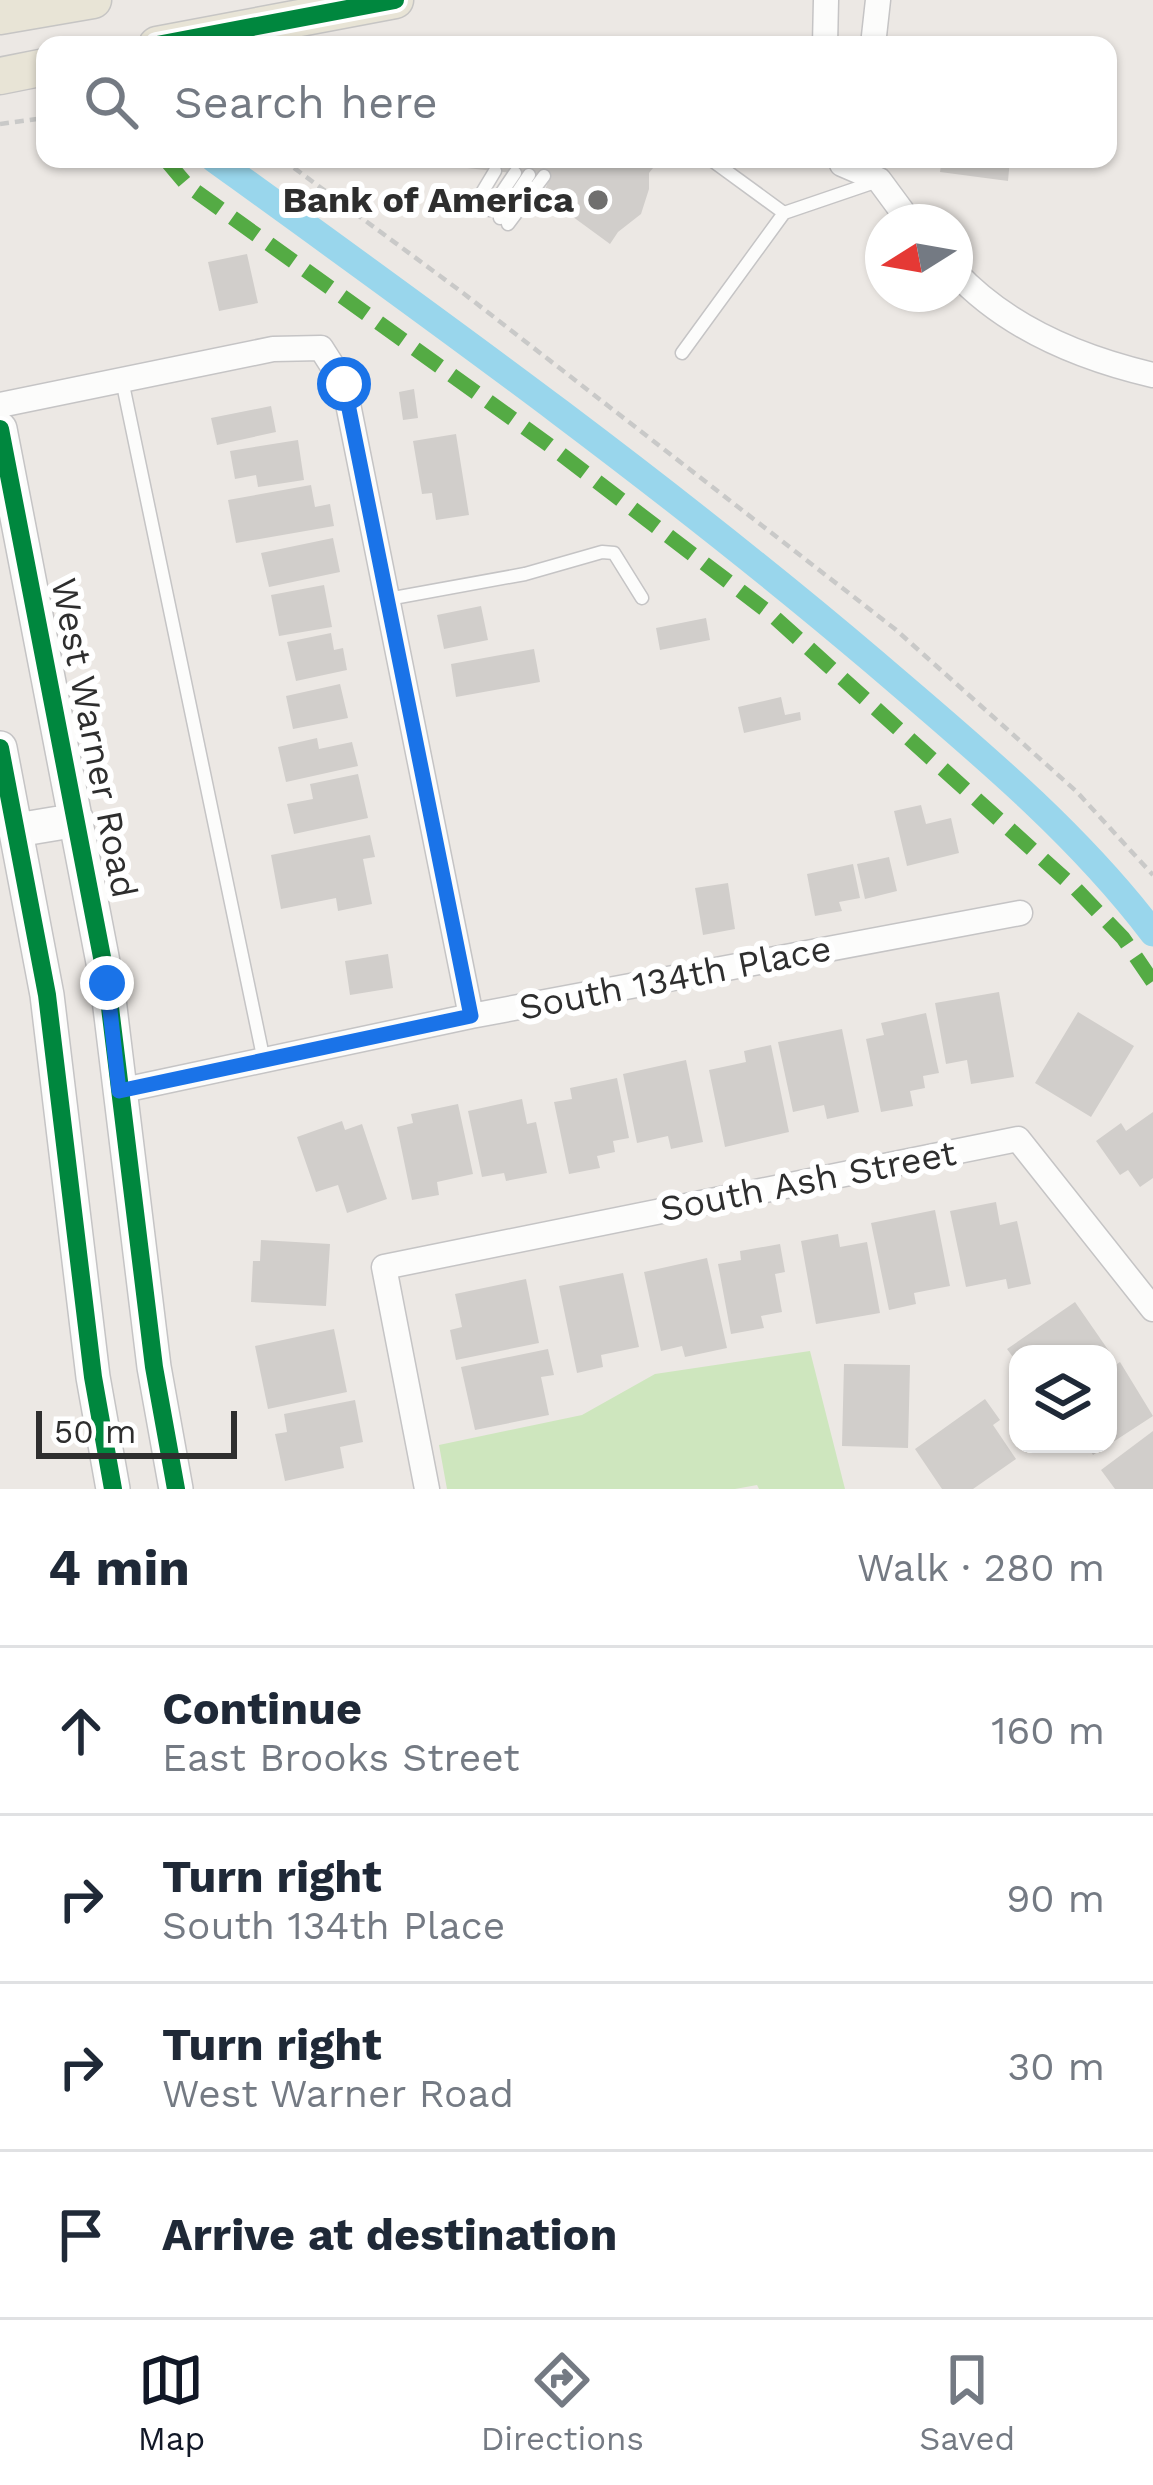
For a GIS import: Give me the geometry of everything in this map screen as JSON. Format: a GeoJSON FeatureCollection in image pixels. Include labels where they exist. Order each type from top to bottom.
{"type":"FeatureCollection","features":[{"type":"Feature","properties":{"kind":"main road"},"geometry":{"type":"LineString","coordinates":[[0,16],[92,0]]}},
{"type":"Feature","properties":{"kind":"main road"},"geometry":{"type":"LineString","coordinates":[[205,36],[395,0]]}},
{"type":"Feature","properties":{"kind":"main road"},"geometry":{"type":"LineString","coordinates":[[0,76],[36,69]]}},
{"type":"Feature","properties":{"kind":"main road","name":"West Warner Road"},"geometry":{"type":"LineString","coordinates":[[0,429],[109,993],[154,1367],[176,1489]]}},
{"type":"Feature","properties":{"kind":"main road"},"geometry":{"type":"LineString","coordinates":[[0,748],[46,995],[93,1377],[113,1489]]}},
{"type":"Feature","properties":{"kind":"main road"},"geometry":{"type":"LineString","coordinates":[[17,830],[77,820]]}},
{"type":"Feature","properties":{"kind":"street"},"geometry":{"type":"LineString","coordinates":[[825,36],[826,0]]}},
{"type":"Feature","properties":{"kind":"street"},"geometry":{"type":"LineString","coordinates":[[874,36],[878,0]]}},
{"type":"Feature","properties":{"kind":"street"},"geometry":{"type":"LineString","coordinates":[[880,170],[900,204]]}},
{"type":"Feature","properties":{"kind":"street"},"geometry":{"type":"LineString","coordinates":[[973,287],[1009,317],[1064,348],[1153,375]]}},
{"type":"Feature","properties":{"kind":"street"},"geometry":{"type":"LineString","coordinates":[[0,405],[273,349],[321,348],[344,384],[471,1016]]}},
{"type":"Feature","properties":{"kind":"street","name":"South 134th Place"},"geometry":{"type":"LineString","coordinates":[[119,1091],[471,1016],[1020,913]]}},
{"type":"Feature","properties":{"kind":"street","name":"South Ash Street"},"geometry":{"type":"LineString","coordinates":[[427,1489],[384,1267],[1018,1138],[1153,1309]]}},
{"type":"Feature","properties":{"kind":"lane"},"geometry":{"type":"LineString","coordinates":[[722,168],[784,213]]}},
{"type":"Feature","properties":{"kind":"lane"},"geometry":{"type":"LineString","coordinates":[[682,353],[784,213],[880,170]]}},
{"type":"Feature","properties":{"kind":"lane"},"geometry":{"type":"LineString","coordinates":[[477,201],[495,171]]}},
{"type":"Feature","properties":{"kind":"lane"},"geometry":{"type":"LineString","coordinates":[[499,218],[529,175],[499,218]]}},
{"type":"Feature","properties":{"kind":"lane"},"geometry":{"type":"LineString","coordinates":[[122,380],[264,1060]]}},
{"type":"Feature","properties":{"kind":"lane"},"geometry":{"type":"LineString","coordinates":[[388,599],[525,574],[602,552],[614,554],[643,598]]}},
{"type":"Feature","properties":{"kind":"path"},"geometry":{"type":"LineString","coordinates":[[0,124],[36,119]]}},
{"type":"Feature","properties":{"kind":"path"},"geometry":{"type":"LineString","coordinates":[[293,168],[463,293],[895,629],[1076,791],[1153,875]]}},
{"type":"Feature","properties":{"kind":"green space"},"geometry":{"type":"Polygon","coordinates":[[[810,1351],[845,1489],[759,1489],[757,1485],[735,1489],[447,1489],[439,1445],[582,1415],[655,1374],[810,1351]]]}},
{"type":"Feature","properties":{"kind":"building","name":"Bank of America"},"geometry":{"type":"Polygon","coordinates":[[[467,168],[653,168],[641,214],[610,244],[543,195],[550,177],[467,168]]]}},
{"type":"Feature","properties":{"kind":"building"},"geometry":{"type":"Polygon","coordinates":[[[941,168],[1009,168],[1008,181],[940,172],[941,168]]]}},
{"type":"Feature","properties":{"kind":"building"},"geometry":{"type":"Polygon","coordinates":[[[247,254],[258,303],[219,311],[208,262],[247,254]]]}},
{"type":"Feature","properties":{"kind":"building"},"geometry":{"type":"Polygon","coordinates":[[[414,389],[418,418],[403,420],[399,392],[414,389]]]}},
{"type":"Feature","properties":{"kind":"building"},"geometry":{"type":"Polygon","coordinates":[[[271,406],[276,432],[217,445],[211,418],[271,406]]]}},
{"type":"Feature","properties":{"kind":"building"},"geometry":{"type":"Polygon","coordinates":[[[456,434],[469,515],[436,520],[432,493],[422,494],[413,441],[456,434]]]}},
{"type":"Feature","properties":{"kind":"building"},"geometry":{"type":"Polygon","coordinates":[[[298,440],[304,480],[258,487],[256,475],[235,479],[230,451],[298,440]]]}},
{"type":"Feature","properties":{"kind":"building"},"geometry":{"type":"Polygon","coordinates":[[[311,485],[315,507],[330,504],[334,526],[236,543],[228,500],[311,485]]]}},
{"type":"Feature","properties":{"kind":"building"},"geometry":{"type":"Polygon","coordinates":[[[333,538],[340,572],[269,587],[261,553],[333,538]]]}},
{"type":"Feature","properties":{"kind":"building"},"geometry":{"type":"Polygon","coordinates":[[[324,585],[332,627],[279,636],[271,595],[324,585]]]}},
{"type":"Feature","properties":{"kind":"building"},"geometry":{"type":"Polygon","coordinates":[[[481,606],[488,640],[444,649],[437,615],[481,606]]]}},
{"type":"Feature","properties":{"kind":"building"},"geometry":{"type":"Polygon","coordinates":[[[706,618],[710,640],[660,650],[656,628],[706,618]]]}},
{"type":"Feature","properties":{"kind":"building"},"geometry":{"type":"Polygon","coordinates":[[[331,633],[334,650],[343,648],[347,670],[296,681],[287,642],[331,633]]]}},
{"type":"Feature","properties":{"kind":"building"},"geometry":{"type":"Polygon","coordinates":[[[534,649],[540,682],[456,697],[451,664],[534,649]]]}},
{"type":"Feature","properties":{"kind":"building"},"geometry":{"type":"Polygon","coordinates":[[[340,684],[348,718],[293,729],[286,696],[340,684]]]}},
{"type":"Feature","properties":{"kind":"building"},"geometry":{"type":"Polygon","coordinates":[[[781,697],[785,715],[800,712],[801,720],[744,733],[738,707],[781,697]]]}},
{"type":"Feature","properties":{"kind":"building"},"geometry":{"type":"Polygon","coordinates":[[[317,738],[319,749],[352,742],[358,766],[286,782],[278,747],[317,738]]]}},
{"type":"Feature","properties":{"kind":"building"},"geometry":{"type":"Polygon","coordinates":[[[358,774],[368,818],[294,834],[287,804],[313,799],[310,784],[358,774]]]}},
{"type":"Feature","properties":{"kind":"building"},"geometry":{"type":"Polygon","coordinates":[[[921,805],[926,824],[951,818],[959,853],[907,866],[894,811],[921,805]]]}},
{"type":"Feature","properties":{"kind":"building"},"geometry":{"type":"Polygon","coordinates":[[[370,835],[375,857],[363,859],[372,904],[338,911],[336,898],[281,909],[271,855],[370,835]]]}},
{"type":"Feature","properties":{"kind":"building"},"geometry":{"type":"Polygon","coordinates":[[[889,857],[897,891],[865,899],[857,864],[889,857]]]}},
{"type":"Feature","properties":{"kind":"building"},"geometry":{"type":"Polygon","coordinates":[[[853,864],[860,898],[839,902],[842,911],[815,916],[807,874],[853,864]]]}},
{"type":"Feature","properties":{"kind":"building"},"geometry":{"type":"Polygon","coordinates":[[[728,883],[735,929],[703,935],[695,888],[728,883]]]}},
{"type":"Feature","properties":{"kind":"building"},"geometry":{"type":"Polygon","coordinates":[[[388,954],[393,988],[350,995],[345,961],[388,954]]]}},
{"type":"Feature","properties":{"kind":"building"},"geometry":{"type":"Polygon","coordinates":[[[999,992],[1014,1077],[971,1084],[967,1060],[946,1064],[935,1003],[999,992]]]}},
{"type":"Feature","properties":{"kind":"building"},"geometry":{"type":"Polygon","coordinates":[[[1078,1012],[1134,1046],[1091,1117],[1035,1083],[1078,1012]]]}},
{"type":"Feature","properties":{"kind":"building"},"geometry":{"type":"Polygon","coordinates":[[[926,1013],[939,1073],[923,1076],[925,1088],[910,1091],[913,1106],[881,1112],[866,1039],[884,1035],[881,1023],[926,1013]]]}},
{"type":"Feature","properties":{"kind":"building"},"geometry":{"type":"Polygon","coordinates":[[[842,1029],[859,1112],[827,1119],[824,1105],[793,1112],[778,1042],[842,1029]]]}},
{"type":"Feature","properties":{"kind":"building"},"geometry":{"type":"Polygon","coordinates":[[[771,1045],[789,1132],[725,1147],[709,1070],[746,1062],[744,1051],[771,1045]]]}},
{"type":"Feature","properties":{"kind":"building"},"geometry":{"type":"Polygon","coordinates":[[[686,1060],[703,1142],[671,1149],[668,1136],[637,1143],[623,1074],[686,1060]]]}},
{"type":"Feature","properties":{"kind":"building"},"geometry":{"type":"Polygon","coordinates":[[[617,1078],[629,1138],[613,1141],[615,1152],[597,1156],[600,1168],[569,1174],[554,1102],[572,1099],[570,1088],[617,1078]]]}},
{"type":"Feature","properties":{"kind":"building"},"geometry":{"type":"Polygon","coordinates":[[[522,1099],[527,1124],[536,1122],[547,1173],[506,1181],[504,1173],[482,1177],[468,1111],[522,1099]]]}},
{"type":"Feature","properties":{"kind":"building"},"geometry":{"type":"Polygon","coordinates":[[[458,1104],[473,1174],[437,1182],[439,1195],[412,1200],[397,1127],[413,1123],[411,1114],[458,1104]]]}},
{"type":"Feature","properties":{"kind":"building"},"geometry":{"type":"Polygon","coordinates":[[[1153,1112],[1153,1178],[1140,1187],[1128,1170],[1120,1175],[1096,1141],[1121,1123],[1126,1131],[1153,1112]]]}},
{"type":"Feature","properties":{"kind":"building"},"geometry":{"type":"Polygon","coordinates":[[[342,1121],[345,1130],[362,1124],[387,1199],[347,1213],[338,1185],[316,1192],[297,1137],[342,1121]]]}},
{"type":"Feature","properties":{"kind":"building"},"geometry":{"type":"Polygon","coordinates":[[[996,1202],[1000,1225],[1017,1221],[1031,1284],[1008,1289],[1006,1279],[966,1287],[950,1211],[996,1202]]]}},
{"type":"Feature","properties":{"kind":"building"},"geometry":{"type":"Polygon","coordinates":[[[935,1210],[950,1286],[914,1293],[916,1304],[889,1310],[871,1223],[935,1210]]]}},
{"type":"Feature","properties":{"kind":"building"},"geometry":{"type":"Polygon","coordinates":[[[838,1234],[840,1247],[867,1242],[880,1313],[816,1324],[801,1241],[838,1234]]]}},
{"type":"Feature","properties":{"kind":"building"},"geometry":{"type":"Polygon","coordinates":[[[261,1240],[330,1244],[326,1306],[251,1302],[253,1261],[260,1261],[261,1240]]]}},
{"type":"Feature","properties":{"kind":"building"},"geometry":{"type":"Polygon","coordinates":[[[780,1244],[785,1272],[775,1274],[782,1312],[761,1316],[764,1328],[731,1334],[718,1264],[741,1260],[740,1251],[780,1244]]]}},
{"type":"Feature","properties":{"kind":"building"},"geometry":{"type":"Polygon","coordinates":[[[707,1258],[727,1348],[685,1357],[682,1346],[661,1351],[644,1272],[707,1258]]]}},
{"type":"Feature","properties":{"kind":"building"},"geometry":{"type":"Polygon","coordinates":[[[623,1273],[639,1347],[601,1355],[603,1367],[577,1373],[559,1286],[623,1273]]]}},
{"type":"Feature","properties":{"kind":"building"},"geometry":{"type":"Polygon","coordinates":[[[526,1279],[539,1343],[456,1360],[450,1330],[462,1327],[455,1294],[526,1279]]]}},
{"type":"Feature","properties":{"kind":"building"},"geometry":{"type":"Polygon","coordinates":[[[1075,1302],[1105,1345],[1013,1345],[1075,1302]]]}},
{"type":"Feature","properties":{"kind":"building"},"geometry":{"type":"Polygon","coordinates":[[[334,1329],[347,1392],[268,1409],[255,1346],[334,1329]]]}},
{"type":"Feature","properties":{"kind":"building"},"geometry":{"type":"Polygon","coordinates":[[[548,1349],[554,1375],[541,1377],[549,1415],[475,1430],[461,1367],[548,1349]]]}},
{"type":"Feature","properties":{"kind":"building"},"geometry":{"type":"Polygon","coordinates":[[[1120,1362],[1153,1416],[1117,1439],[1120,1362]]]}},
{"type":"Feature","properties":{"kind":"building"},"geometry":{"type":"Polygon","coordinates":[[[844,1364],[910,1365],[908,1448],[842,1446],[844,1364]]]}},
{"type":"Feature","properties":{"kind":"building"},"geometry":{"type":"Polygon","coordinates":[[[985,1399],[1000,1420],[993,1425],[1016,1459],[973,1489],[942,1489],[915,1449],[985,1399]]]}},
{"type":"Feature","properties":{"kind":"building"},"geometry":{"type":"Polygon","coordinates":[[[355,1400],[363,1442],[340,1447],[344,1468],[285,1481],[275,1434],[287,1432],[284,1414],[355,1400]]]}},
{"type":"Feature","properties":{"kind":"building"},"geometry":{"type":"Polygon","coordinates":[[[1153,1431],[1153,1489],[1115,1489],[1101,1470],[1153,1431]]]}},
{"type":"Feature","properties":{"kind":"waterway"},"geometry":{"type":"LineString","coordinates":[[226,168],[548,404],[793,595],[1020,790],[1090,859],[1153,933]]}},
{"type":"Feature","properties":{"kind":"marked path"},"geometry":{"type":"LineString","coordinates":[[173,168],[187,185],[549,445],[772,615],[1076,889],[1123,938],[1153,982]]}},
{"type":"Feature","properties":{"kind":"cycle path"},"geometry":{"type":"LineString","coordinates":[[205,36],[395,0]]}},
{"type":"Feature","properties":{"kind":"cycle path"},"geometry":{"type":"LineString","coordinates":[[0,429],[107,983],[154,1367],[176,1489]]}},
{"type":"Feature","properties":{"kind":"cycle path"},"geometry":{"type":"LineString","coordinates":[[0,748],[47,995],[93,1377],[113,1489]]}},
{"type":"Feature","properties":{"kind":"place","name":"Bank of America"},"geometry":{"type":"Point","coordinates":[598,200]}},
{"type":"Feature","properties":{"kind":"route"},"geometry":{"type":"LineString","coordinates":[[107,983],[119,1091],[471,1016],[344,384]]}}]}
